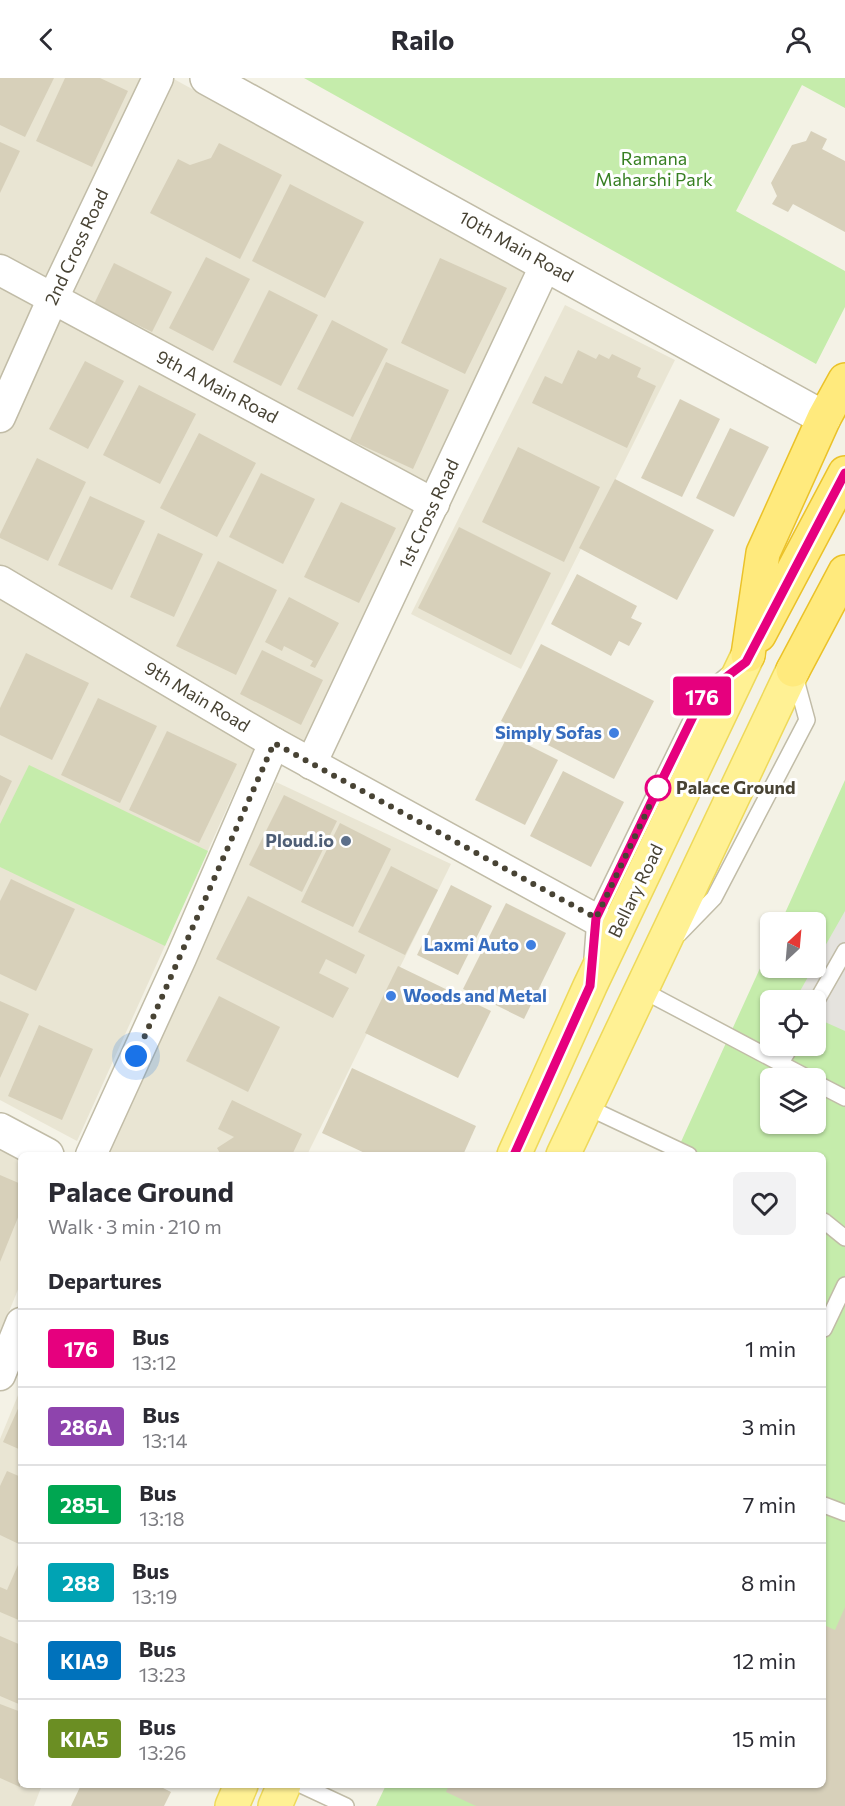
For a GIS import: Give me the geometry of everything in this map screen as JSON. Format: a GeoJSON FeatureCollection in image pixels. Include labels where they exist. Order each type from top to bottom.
{"type":"FeatureCollection","features":[{"type":"Feature","properties":{"kind":"highway"},"geometry":{"type":"LineString","coordinates":[[747,658],[763,554],[824,418],[845,380]]}},
{"type":"Feature","properties":{"kind":"highway"},"geometry":{"type":"LineString","coordinates":[[747,658],[845,473]]}},
{"type":"Feature","properties":{"kind":"highway"},"geometry":{"type":"LineString","coordinates":[[793,670],[845,572]]}},
{"type":"Feature","properties":{"kind":"highway"},"geometry":{"type":"LineString","coordinates":[[793,670],[845,618]]}},
{"type":"Feature","properties":{"kind":"main road","name":"Bellary Road"},"geometry":{"type":"LineString","coordinates":[[515,1152],[590,986],[606,924],[747,658]]}},
{"type":"Feature","properties":{"kind":"main road"},"geometry":{"type":"LineString","coordinates":[[564,1152],[793,670]]}},
{"type":"Feature","properties":{"kind":"main road"},"geometry":{"type":"LineString","coordinates":[[232,1806],[240,1788]]}},
{"type":"Feature","properties":{"kind":"main road"},"geometry":{"type":"LineString","coordinates":[[275,1806],[283,1788]]}},
{"type":"Feature","properties":{"kind":"street","name":"2nd Cross Road"},"geometry":{"type":"LineString","coordinates":[[0,417],[53,298],[158,78]]}},
{"type":"Feature","properties":{"kind":"street","name":"10th Main Road"},"geometry":{"type":"LineString","coordinates":[[207,78],[824,418]]}},
{"type":"Feature","properties":{"kind":"street","name":"1st Cross Road"},"geometry":{"type":"LineString","coordinates":[[311,764],[546,264]]}},
{"type":"Feature","properties":{"kind":"street","name":"9th A Main Road"},"geometry":{"type":"LineString","coordinates":[[0,270],[434,504]]}},
{"type":"Feature","properties":{"kind":"street","name":"9th Main Road"},"geometry":{"type":"LineString","coordinates":[[0,581],[311,764],[606,924]]}},
{"type":"Feature","properties":{"kind":"street"},"geometry":{"type":"LineString","coordinates":[[92,1152],[181,958],[274,743]]}},
{"type":"Feature","properties":{"kind":"street"},"geometry":{"type":"LineString","coordinates":[[0,1130],[41,1152]]}},
{"type":"Feature","properties":{"kind":"street"},"geometry":{"type":"LineString","coordinates":[[0,1374],[18,1330]]}},
{"type":"Feature","properties":{"kind":"lane"},"geometry":{"type":"LineString","coordinates":[[823,990],[845,951]]}},
{"type":"Feature","properties":{"kind":"lane"},"geometry":{"type":"LineString","coordinates":[[642,990],[788,1068]]}},
{"type":"Feature","properties":{"kind":"lane"},"geometry":{"type":"LineString","coordinates":[[780,1064],[785,1056]]}},
{"type":"Feature","properties":{"kind":"lane"},"geometry":{"type":"LineString","coordinates":[[826,1088],[845,1098]]}},
{"type":"Feature","properties":{"kind":"lane"},"geometry":{"type":"LineString","coordinates":[[585,1106],[683,1152]]}},
{"type":"Feature","properties":{"kind":"lane"},"geometry":{"type":"LineString","coordinates":[[826,1223],[845,1238]]}},
{"type":"Feature","properties":{"kind":"lane"},"geometry":{"type":"LineString","coordinates":[[826,1325],[845,1285]]}},
{"type":"Feature","properties":{"kind":"lane"},"geometry":{"type":"LineString","coordinates":[[826,1506],[845,1513]]}},
{"type":"Feature","properties":{"kind":"lane"},"geometry":{"type":"LineString","coordinates":[[307,1788],[346,1806]]}},
{"type":"Feature","properties":{"kind":"shaded area"},"geometry":{"type":"Polygon","coordinates":[[[0,78],[172,78],[526,272],[303,747],[264,726],[77,1141],[0,1100],[0,78]]]}},
{"type":"Feature","properties":{"kind":"shaded area"},"geometry":{"type":"Polygon","coordinates":[[[565,305],[675,360],[521,669],[411,614],[565,305]]]}},
{"type":"Feature","properties":{"kind":"shaded area"},"geometry":{"type":"Polygon","coordinates":[[[276,782],[451,864],[308,1152],[106,1152],[276,782]]]}},
{"type":"Feature","properties":{"kind":"shaded area"},"geometry":{"type":"Polygon","coordinates":[[[845,911],[845,1031],[826,1022],[826,990],[801,990],[807,978],[826,978],[826,944],[845,911]]]}},
{"type":"Feature","properties":{"kind":"shaded area"},"geometry":{"type":"Polygon","coordinates":[[[0,1143],[18,1153],[18,1289],[0,1334],[0,1143]]]}},
{"type":"Feature","properties":{"kind":"shaded area"},"geometry":{"type":"Polygon","coordinates":[[[18,1395],[18,1788],[41,1788],[34,1806],[0,1806],[0,1439],[18,1395]]]}},
{"type":"Feature","properties":{"kind":"green space","name":"Ramana Maharshi Park"},"geometry":{"type":"Polygon","coordinates":[[[304,78],[845,78],[845,108],[802,85],[736,211],[845,271],[845,307],[816,364],[304,78]]]}},
{"type":"Feature","properties":{"kind":"green space"},"geometry":{"type":"Polygon","coordinates":[[[29,765],[208,851],[165,946],[0,867],[0,824],[29,765]]]}},
{"type":"Feature","properties":{"kind":"green space"},"geometry":{"type":"Polygon","coordinates":[[[845,780],[845,1806],[376,1806],[385,1788],[826,1788],[826,1152],[676,1152],[760,968],[760,978],[826,978],[826,912],[786,912],[845,780]]]}},
{"type":"Feature","properties":{"kind":"building"},"geometry":{"type":"Polygon","coordinates":[[[0,78],[54,78],[25,137],[0,125],[0,78]]]}},
{"type":"Feature","properties":{"kind":"building"},"geometry":{"type":"Polygon","coordinates":[[[65,78],[100,78],[128,91],[92,167],[36,141],[65,78]]]}},
{"type":"Feature","properties":{"kind":"building"},"geometry":{"type":"Polygon","coordinates":[[[811,131],[827,139],[822,149],[845,161],[845,232],[793,204],[788,212],[772,204],[777,196],[771,183],[792,145],[806,141],[811,131]]]}},
{"type":"Feature","properties":{"kind":"building"},"geometry":{"type":"Polygon","coordinates":[[[0,142],[20,151],[0,193],[0,142]]]}},
{"type":"Feature","properties":{"kind":"building"},"geometry":{"type":"Polygon","coordinates":[[[219,143],[282,175],[240,259],[150,213],[178,159],[190,165],[211,158],[219,143]]]}},
{"type":"Feature","properties":{"kind":"building"},"geometry":{"type":"Polygon","coordinates":[[[290,184],[364,222],[325,298],[252,261],[290,184]]]}},
{"type":"Feature","properties":{"kind":"building"},"geometry":{"type":"Polygon","coordinates":[[[206,257],[250,279],[213,351],[169,328],[206,257]]]}},
{"type":"Feature","properties":{"kind":"building"},"geometry":{"type":"Polygon","coordinates":[[[440,258],[507,288],[465,374],[401,343],[440,258]]]}},
{"type":"Feature","properties":{"kind":"building"},"geometry":{"type":"Polygon","coordinates":[[[114,263],[172,292],[152,332],[94,304],[114,263]]]}},
{"type":"Feature","properties":{"kind":"building"},"geometry":{"type":"Polygon","coordinates":[[[269,290],[318,315],[281,386],[233,362],[269,290]]]}},
{"type":"Feature","properties":{"kind":"building"},"geometry":{"type":"Polygon","coordinates":[[[332,320],[388,349],[353,417],[297,389],[332,320]]]}},
{"type":"Feature","properties":{"kind":"building"},"geometry":{"type":"Polygon","coordinates":[[[578,350],[596,359],[599,354],[609,359],[612,354],[641,368],[637,377],[656,386],[627,448],[532,403],[545,376],[562,384],[578,350]]]}},
{"type":"Feature","properties":{"kind":"building"},"geometry":{"type":"Polygon","coordinates":[[[85,361],[124,381],[88,449],[49,429],[85,361]]]}},
{"type":"Feature","properties":{"kind":"building"},"geometry":{"type":"Polygon","coordinates":[[[386,362],[449,390],[413,469],[350,440],[386,362]]]}},
{"type":"Feature","properties":{"kind":"building"},"geometry":{"type":"Polygon","coordinates":[[[139,385],[196,414],[160,484],[103,455],[139,385]]]}},
{"type":"Feature","properties":{"kind":"building"},"geometry":{"type":"Polygon","coordinates":[[[680,399],[720,419],[682,497],[641,478],[680,399]]]}},
{"type":"Feature","properties":{"kind":"building"},"geometry":{"type":"Polygon","coordinates":[[[730,428],[769,447],[734,517],[696,498],[730,428]]]}},
{"type":"Feature","properties":{"kind":"building"},"geometry":{"type":"Polygon","coordinates":[[[199,433],[256,463],[217,537],[160,508],[199,433]]]}},
{"type":"Feature","properties":{"kind":"building"},"geometry":{"type":"Polygon","coordinates":[[[518,447],[600,487],[564,562],[482,522],[518,447]]]}},
{"type":"Feature","properties":{"kind":"building"},"geometry":{"type":"Polygon","coordinates":[[[37,458],[86,482],[48,561],[0,538],[37,458]]]}},
{"type":"Feature","properties":{"kind":"building"},"geometry":{"type":"Polygon","coordinates":[[[261,473],[315,499],[283,564],[229,537],[261,473]]]}},
{"type":"Feature","properties":{"kind":"building"},"geometry":{"type":"Polygon","coordinates":[[[615,479],[714,530],[677,600],[579,548],[615,479]]]}},
{"type":"Feature","properties":{"kind":"building"},"geometry":{"type":"Polygon","coordinates":[[[90,496],[145,521],[112,590],[58,565],[90,496]]]}},
{"type":"Feature","properties":{"kind":"building"},"geometry":{"type":"Polygon","coordinates":[[[341,502],[396,528],[359,603],[304,577],[341,502]]]}},
{"type":"Feature","properties":{"kind":"building"},"geometry":{"type":"Polygon","coordinates":[[[459,527],[551,573],[511,655],[418,608],[459,527]]]}},
{"type":"Feature","properties":{"kind":"building"},"geometry":{"type":"Polygon","coordinates":[[[158,533],[203,554],[174,617],[130,597],[158,533]]]}},
{"type":"Feature","properties":{"kind":"building"},"geometry":{"type":"Polygon","coordinates":[[[218,561],[277,590],[236,675],[176,646],[218,561]]]}},
{"type":"Feature","properties":{"kind":"building"},"geometry":{"type":"Polygon","coordinates":[[[577,574],[637,606],[631,618],[642,623],[629,646],[619,641],[611,656],[551,624],[577,574]]]}},
{"type":"Feature","properties":{"kind":"building"},"geometry":{"type":"Polygon","coordinates":[[[289,597],[339,623],[315,668],[310,666],[313,661],[284,646],[282,651],[265,642],[289,597]]]}},
{"type":"Feature","properties":{"kind":"building"},"geometry":{"type":"Polygon","coordinates":[[[541,644],[654,701],[614,779],[501,721],[541,644]]]}},
{"type":"Feature","properties":{"kind":"building"},"geometry":{"type":"Polygon","coordinates":[[[262,650],[323,680],[301,725],[240,694],[262,650]]]}},
{"type":"Feature","properties":{"kind":"building"},"geometry":{"type":"Polygon","coordinates":[[[26,653],[89,683],[52,760],[0,735],[0,708],[26,653]]]}},
{"type":"Feature","properties":{"kind":"building"},"geometry":{"type":"Polygon","coordinates":[[[98,698],[157,726],[120,803],[61,775],[98,698]]]}},
{"type":"Feature","properties":{"kind":"building"},"geometry":{"type":"Polygon","coordinates":[[[167,731],[237,764],[199,843],[129,810],[167,731]]]}},
{"type":"Feature","properties":{"kind":"building"},"geometry":{"type":"Polygon","coordinates":[[[508,735],[558,760],[525,825],[475,800],[508,735]]]}},
{"type":"Feature","properties":{"kind":"building"},"geometry":{"type":"Polygon","coordinates":[[[563,771],[624,802],[591,867],[530,836],[563,771]]]}},
{"type":"Feature","properties":{"kind":"building"},"geometry":{"type":"Polygon","coordinates":[[[0,775],[12,781],[0,806],[0,775]]]}},
{"type":"Feature","properties":{"kind":"building"},"geometry":{"type":"Polygon","coordinates":[[[284,795],[337,821],[302,892],[249,865],[284,795]]]}},
{"type":"Feature","properties":{"kind":"building"},"geometry":{"type":"Polygon","coordinates":[[[340,823],[391,849],[353,927],[301,902],[340,823]]]}},
{"type":"Feature","properties":{"kind":"building"},"geometry":{"type":"Polygon","coordinates":[[[391,866],[438,890],[405,955],[358,932],[391,866]]]}},
{"type":"Feature","properties":{"kind":"building"},"geometry":{"type":"Polygon","coordinates":[[[11,879],[75,909],[36,991],[0,974],[0,901],[11,879]]]}},
{"type":"Feature","properties":{"kind":"building"},"geometry":{"type":"Polygon","coordinates":[[[451,885],[492,906],[458,975],[417,955],[451,885]]]}},
{"type":"Feature","properties":{"kind":"building"},"geometry":{"type":"Polygon","coordinates":[[[248,896],[365,955],[356,974],[326,959],[319,973],[349,988],[333,1018],[216,959],[248,896]]]}},
{"type":"Feature","properties":{"kind":"building"},"geometry":{"type":"Polygon","coordinates":[[[506,903],[566,933],[524,1019],[463,989],[506,903]]]}},
{"type":"Feature","properties":{"kind":"building"},"geometry":{"type":"Polygon","coordinates":[[[398,966],[491,1011],[458,1078],[365,1033],[398,966]]]}},
{"type":"Feature","properties":{"kind":"building"},"geometry":{"type":"Polygon","coordinates":[[[219,996],[280,1027],[248,1092],[186,1061],[219,996]]]}},
{"type":"Feature","properties":{"kind":"building"},"geometry":{"type":"Polygon","coordinates":[[[0,1001],[29,1014],[0,1078],[0,1001]]]}},
{"type":"Feature","properties":{"kind":"building"},"geometry":{"type":"Polygon","coordinates":[[[39,1025],[93,1049],[62,1120],[8,1096],[39,1025]]]}},
{"type":"Feature","properties":{"kind":"building"},"geometry":{"type":"Polygon","coordinates":[[[352,1068],[476,1126],[464,1152],[363,1152],[322,1133],[352,1068]]]}},
{"type":"Feature","properties":{"kind":"building"},"geometry":{"type":"Polygon","coordinates":[[[232,1100],[302,1134],[293,1152],[219,1152],[217,1148],[234,1137],[218,1129],[232,1100]]]}},
{"type":"Feature","properties":{"kind":"building"},"geometry":{"type":"Polygon","coordinates":[[[0,1175],[18,1183],[18,1217],[0,1262],[0,1175]]]}},
{"type":"Feature","properties":{"kind":"building"},"geometry":{"type":"Polygon","coordinates":[[[18,1409],[18,1449],[3,1442],[18,1409]]]}},
{"type":"Feature","properties":{"kind":"building"},"geometry":{"type":"Polygon","coordinates":[[[7,1471],[18,1476],[18,1544],[0,1535],[0,1486],[7,1471]]]}},
{"type":"Feature","properties":{"kind":"building"},"geometry":{"type":"Polygon","coordinates":[[[18,1565],[18,1620],[0,1612],[0,1587],[7,1590],[18,1565]]]}},
{"type":"Feature","properties":{"kind":"building"},"geometry":{"type":"Polygon","coordinates":[[[845,1607],[845,1806],[476,1806],[446,1792],[448,1788],[826,1788],[826,1626],[835,1630],[845,1607]]]}},
{"type":"Feature","properties":{"kind":"building"},"geometry":{"type":"Polygon","coordinates":[[[0,1636],[18,1644],[18,1704],[0,1696],[0,1636]]]}},
{"type":"Feature","properties":{"kind":"building"},"geometry":{"type":"Polygon","coordinates":[[[0,1704],[18,1711],[18,1786],[0,1778],[0,1704]]]}},
{"type":"Feature","properties":{"kind":"building"},"geometry":{"type":"Polygon","coordinates":[[[80,1788],[163,1788],[171,1792],[164,1806],[71,1806],[80,1788]]]}},
{"type":"Feature","properties":{"kind":"bus line","name":"176"},"geometry":{"type":"LineString","coordinates":[[515,1152],[590,986],[596,918],[659,786],[704,694],[746,662],[845,473]]}},
{"type":"Feature","properties":{"kind":"place","name":"Simply Sofas"},"geometry":{"type":"Point","coordinates":[614,733]}},
{"type":"Feature","properties":{"kind":"place","name":"Palace Ground"},"geometry":{"type":"Point","coordinates":[658,788]}},
{"type":"Feature","properties":{"kind":"place","name":"Ploud.io"},"geometry":{"type":"Point","coordinates":[346,841]}},
{"type":"Feature","properties":{"kind":"place","name":"Laxmi Auto"},"geometry":{"type":"Point","coordinates":[531,945]}},
{"type":"Feature","properties":{"kind":"place","name":"Woods and Metal"},"geometry":{"type":"Point","coordinates":[391,996]}},
{"type":"Feature","properties":{"kind":"route"},"geometry":{"type":"LineString","coordinates":[[136,1056],[274,743],[596,918],[658,788]]}}]}
